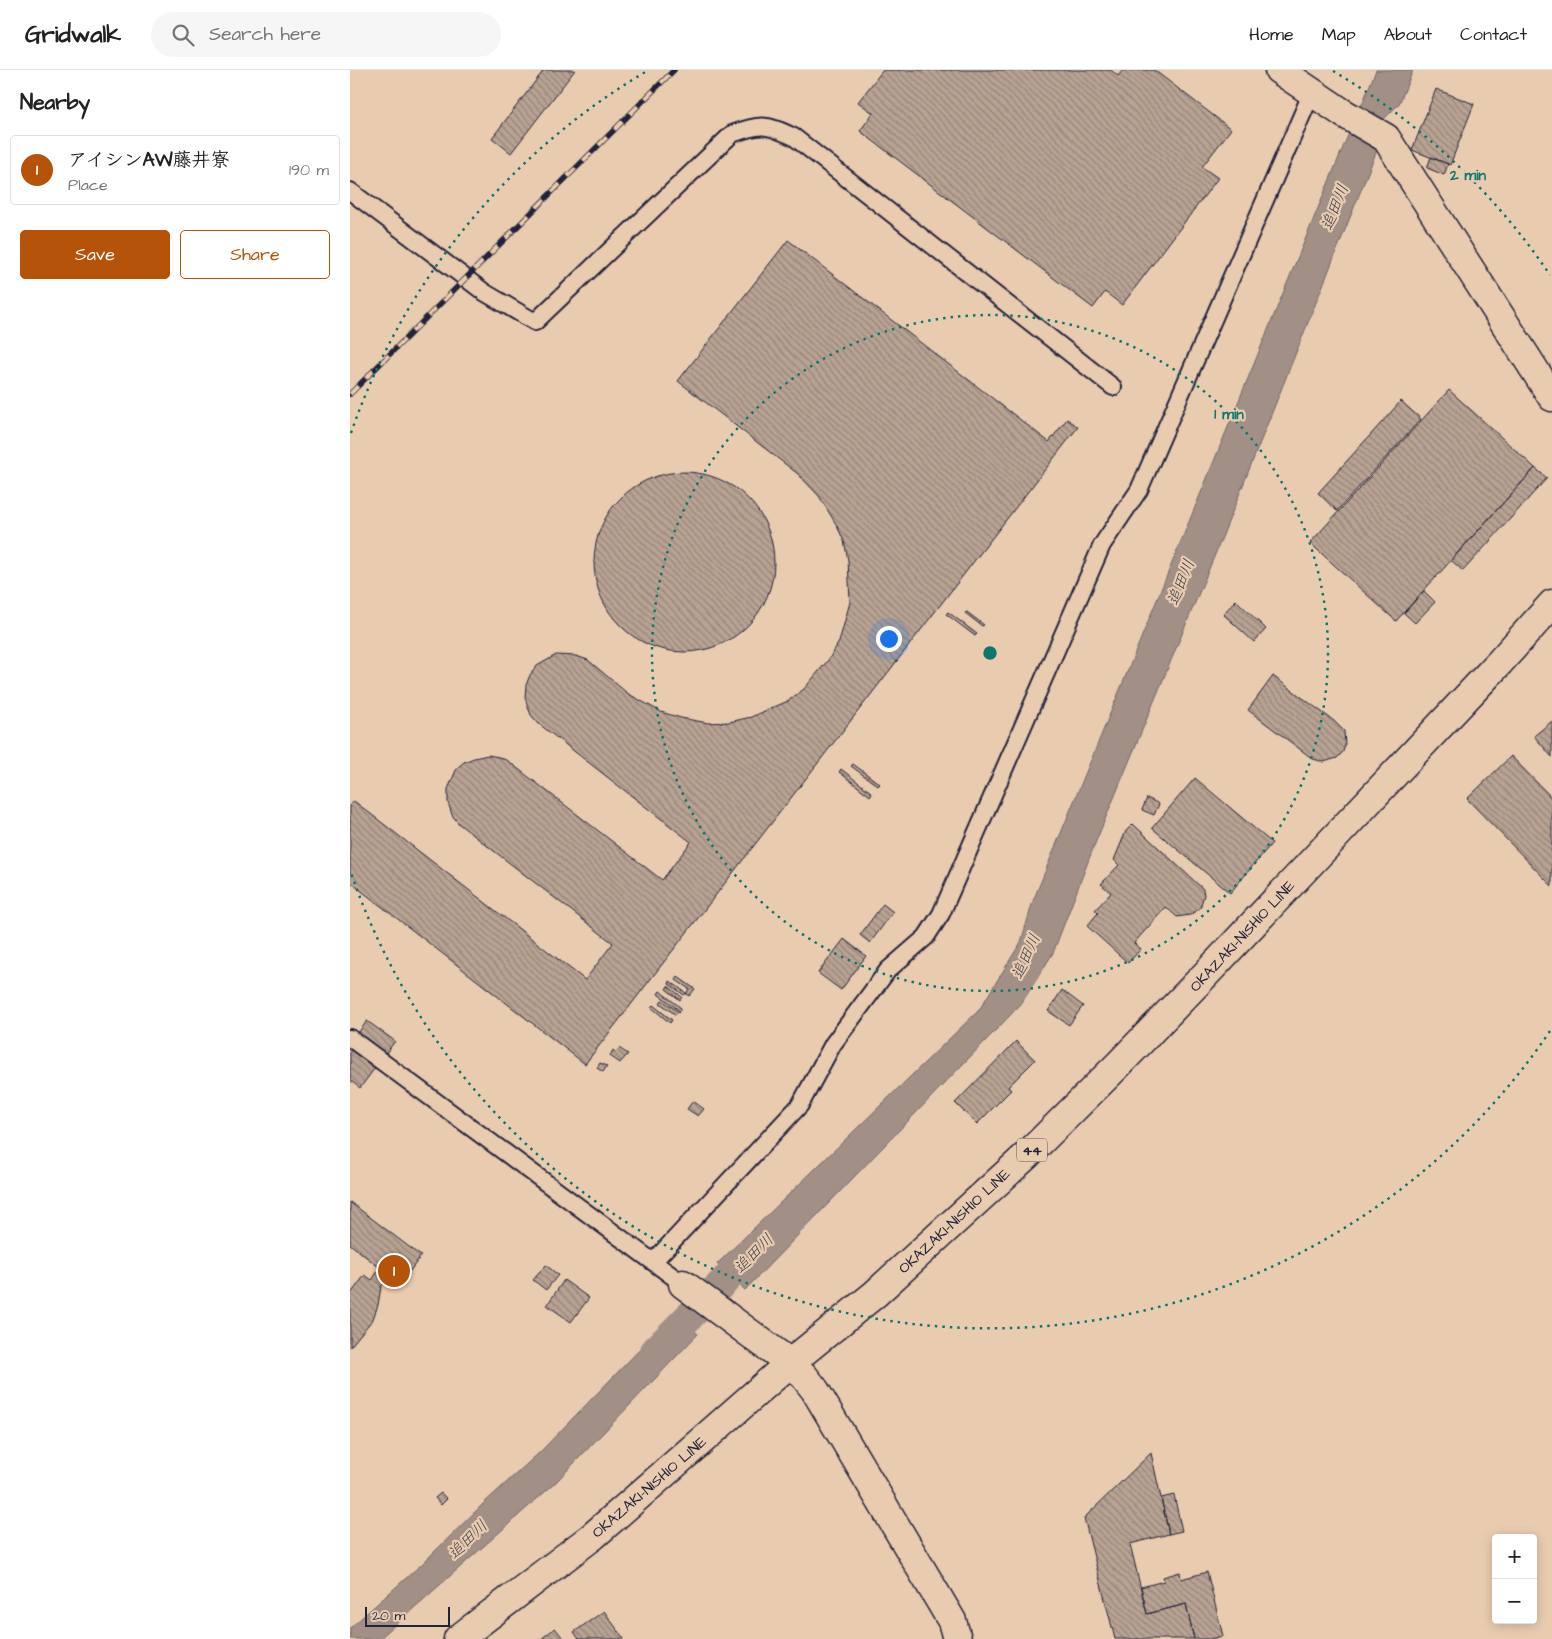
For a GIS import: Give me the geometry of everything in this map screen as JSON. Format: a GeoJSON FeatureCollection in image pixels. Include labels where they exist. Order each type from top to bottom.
{"type":"FeatureCollection","features":[{"type":"Feature","properties":{"kind":"main road"},"geometry":{"type":"LineString","coordinates":[[1279,70],[1343,113],[1386,138],[1552,397]]}},
{"type":"Feature","properties":{"kind":"main road","name":"OKAZAKI-NISHIO LINE"},"geometry":{"type":"LineString","coordinates":[[458,1639],[593,1536],[790,1363],[875,1294],[1026,1155],[1119,1064],[1499,663],[1552,604]]}},
{"type":"Feature","properties":{"kind":"main road"},"geometry":{"type":"LineString","coordinates":[[683,1284],[790,1363],[815,1390],[952,1621],[957,1639]]}},
{"type":"Feature","properties":{"kind":"lane"},"geometry":{"type":"LineString","coordinates":[[653,1262],[800,1105],[832,1044],[888,970],[926,937],[941,914],[1102,545],[1139,490],[1312,92]]}},
{"type":"Feature","properties":{"kind":"lane"},"geometry":{"type":"LineString","coordinates":[[350,190],[484,292],[535,322],[732,134],[750,127],[770,126],[794,137],[1113,387]]}},
{"type":"Feature","properties":{"kind":"lane"},"geometry":{"type":"LineString","coordinates":[[350,1038],[683,1284]]}},
{"type":"Feature","properties":{"kind":"water"},"geometry":{"type":"Polygon","coordinates":[[[1376,70],[1413,70],[1399,104],[1379,124],[1360,109],[1376,70]]]}},
{"type":"Feature","properties":{"kind":"water"},"geometry":{"type":"Polygon","coordinates":[[[1351,128],[1379,145],[1221,540],[1094,846],[1053,953],[1021,1004],[745,1290],[717,1264],[979,1010],[1021,942],[1033,901],[1351,128]]]}},
{"type":"Feature","properties":{"kind":"water"},"geometry":{"type":"Polygon","coordinates":[[[672,1314],[698,1334],[555,1483],[379,1639],[350,1639],[350,1628],[423,1563],[483,1504],[540,1452],[672,1314]]]}},
{"type":"Feature","properties":{"kind":"building"},"geometry":{"type":"Polygon","coordinates":[[[544,70],[575,70],[511,153],[492,138],[544,70]]]}},
{"type":"Feature","properties":{"kind":"building"},"geometry":{"type":"Polygon","coordinates":[[[883,70],[1111,70],[1118,76],[1123,70],[1154,70],[1231,129],[1202,167],[1218,178],[1122,305],[1105,292],[1093,308],[860,131],[873,113],[858,102],[883,70]]]}},
{"type":"Feature","properties":{"kind":"building"},"geometry":{"type":"Polygon","coordinates":[[[1436,89],[1474,104],[1450,165],[1412,150],[1436,89]]]}},
{"type":"Feature","properties":{"kind":"building"},"geometry":{"type":"Polygon","coordinates":[[[1431,157],[1448,164],[1444,175],[1427,168],[1431,157]]]}},
{"type":"Feature","properties":{"kind":"building"},"geometry":{"type":"Polygon","coordinates":[[[788,240],[1049,442],[1067,419],[1078,427],[585,1064],[350,882],[350,806],[354,801],[585,980],[613,943],[459,824],[452,815],[448,802],[448,789],[457,768],[464,762],[488,755],[499,757],[508,761],[662,880],[691,842],[539,724],[531,715],[525,698],[526,685],[530,675],[537,666],[556,655],[576,656],[588,660],[627,693],[661,712],[708,723],[729,722],[751,717],[788,701],[804,689],[829,659],[839,642],[850,602],[848,560],[844,541],[836,524],[819,496],[798,474],[678,381],[788,240]]]}},
{"type":"Feature","properties":{"kind":"building"},"geometry":{"type":"Polygon","coordinates":[[[1449,390],[1535,468],[1396,621],[1310,543],[1449,390]]]}},
{"type":"Feature","properties":{"kind":"building"},"geometry":{"type":"Polygon","coordinates":[[[1401,401],[1421,419],[1337,511],[1318,493],[1401,401]]]}},
{"type":"Feature","properties":{"kind":"building"},"geometry":{"type":"Polygon","coordinates":[[[1535,468],[1547,478],[1463,571],[1451,560],[1535,468]]]}},
{"type":"Feature","properties":{"kind":"building"},"geometry":{"type":"Polygon","coordinates":[[[675,472],[693,472],[718,479],[734,487],[748,498],[759,512],[767,528],[774,553],[774,571],[767,596],[759,612],[748,626],[734,637],[710,648],[693,652],[675,652],[658,648],[634,637],[614,619],[598,588],[594,571],[594,553],[598,536],[609,512],[627,492],[658,476],[675,472]]]}},
{"type":"Feature","properties":{"kind":"building"},"geometry":{"type":"Polygon","coordinates":[[[1424,591],[1435,602],[1415,623],[1404,613],[1424,591]]]}},
{"type":"Feature","properties":{"kind":"building"},"geometry":{"type":"Polygon","coordinates":[[[1236,600],[1266,629],[1254,642],[1223,614],[1236,600]]]}},
{"type":"Feature","properties":{"kind":"building"},"geometry":{"type":"Polygon","coordinates":[[[948,612],[977,634],[975,636],[946,614],[948,612]]]}},
{"type":"Feature","properties":{"kind":"building"},"geometry":{"type":"Polygon","coordinates":[[[967,612],[984,625],[982,626],[965,613],[967,612]]]}},
{"type":"Feature","properties":{"kind":"building"},"geometry":{"type":"Polygon","coordinates":[[[1273,676],[1334,721],[1344,731],[1345,745],[1343,752],[1337,758],[1324,762],[1313,759],[1248,710],[1273,676]]]}},
{"type":"Feature","properties":{"kind":"building"},"geometry":{"type":"Polygon","coordinates":[[[1552,721],[1552,757],[1534,736],[1552,721]]]}},
{"type":"Feature","properties":{"kind":"building"},"geometry":{"type":"Polygon","coordinates":[[[1511,756],[1552,798],[1552,886],[1467,799],[1511,756]]]}},
{"type":"Feature","properties":{"kind":"building"},"geometry":{"type":"Polygon","coordinates":[[[853,764],[880,784],[878,786],[851,766],[853,764]]]}},
{"type":"Feature","properties":{"kind":"building"},"geometry":{"type":"Polygon","coordinates":[[[841,769],[872,793],[870,796],[839,772],[841,769]]]}},
{"type":"Feature","properties":{"kind":"building"},"geometry":{"type":"Polygon","coordinates":[[[1195,778],[1272,843],[1230,893],[1152,828],[1195,778]]]}},
{"type":"Feature","properties":{"kind":"building"},"geometry":{"type":"Polygon","coordinates":[[[1147,798],[1159,804],[1154,815],[1142,810],[1147,798]]]}},
{"type":"Feature","properties":{"kind":"building"},"geometry":{"type":"Polygon","coordinates":[[[1133,824],[1203,889],[1204,895],[1200,908],[1190,915],[1177,917],[1166,907],[1134,943],[1141,949],[1128,963],[1087,926],[1098,913],[1095,910],[1111,893],[1101,884],[1119,865],[1114,860],[1126,831],[1133,824]]]}},
{"type":"Feature","properties":{"kind":"building"},"geometry":{"type":"Polygon","coordinates":[[[883,904],[893,912],[870,943],[860,935],[883,904]]]}},
{"type":"Feature","properties":{"kind":"building"},"geometry":{"type":"Polygon","coordinates":[[[844,939],[866,956],[841,990],[818,973],[844,939]]]}},
{"type":"Feature","properties":{"kind":"building"},"geometry":{"type":"Polygon","coordinates":[[[678,977],[695,989],[689,996],[686,994],[689,989],[676,980],[678,977]]]}},
{"type":"Feature","properties":{"kind":"building"},"geometry":{"type":"Polygon","coordinates":[[[670,981],[686,993],[684,995],[669,984],[670,981]]]}},
{"type":"Feature","properties":{"kind":"building"},"geometry":{"type":"Polygon","coordinates":[[[668,986],[682,997],[680,1000],[666,989],[668,986]]]}},
{"type":"Feature","properties":{"kind":"building"},"geometry":{"type":"Polygon","coordinates":[[[1062,990],[1083,1006],[1069,1025],[1048,1011],[1062,990]]]}},
{"type":"Feature","properties":{"kind":"building"},"geometry":{"type":"Polygon","coordinates":[[[660,991],[681,1008],[680,1011],[658,994],[660,991]]]}},
{"type":"Feature","properties":{"kind":"building"},"geometry":{"type":"Polygon","coordinates":[[[662,1000],[679,1012],[676,1015],[660,1003],[662,1000]]]}},
{"type":"Feature","properties":{"kind":"building"},"geometry":{"type":"Polygon","coordinates":[[[653,1005],[672,1020],[670,1023],[651,1007],[653,1005]]]}},
{"type":"Feature","properties":{"kind":"building"},"geometry":{"type":"Polygon","coordinates":[[[367,1021],[395,1041],[360,1088],[350,1080],[350,1044],[367,1021]]]}},
{"type":"Feature","properties":{"kind":"building"},"geometry":{"type":"Polygon","coordinates":[[[1016,1041],[1035,1060],[1008,1087],[1011,1090],[977,1124],[955,1103],[1016,1041]]]}},
{"type":"Feature","properties":{"kind":"building"},"geometry":{"type":"Polygon","coordinates":[[[619,1048],[628,1054],[620,1063],[610,1056],[613,1050],[615,1052],[619,1048]]]}},
{"type":"Feature","properties":{"kind":"building"},"geometry":{"type":"Polygon","coordinates":[[[600,1063],[607,1066],[603,1072],[597,1068],[600,1063]]]}},
{"type":"Feature","properties":{"kind":"building"},"geometry":{"type":"Polygon","coordinates":[[[693,1101],[704,1109],[698,1116],[687,1109],[693,1101]]]}},
{"type":"Feature","properties":{"kind":"building"},"geometry":{"type":"Polygon","coordinates":[[[350,1202],[421,1256],[401,1283],[390,1275],[381,1287],[373,1319],[350,1347],[350,1295],[365,1275],[372,1280],[380,1268],[350,1244],[350,1202]]]}},
{"type":"Feature","properties":{"kind":"building"},"geometry":{"type":"Polygon","coordinates":[[[546,1265],[558,1275],[546,1290],[533,1280],[546,1265]]]}},
{"type":"Feature","properties":{"kind":"building"},"geometry":{"type":"Polygon","coordinates":[[[564,1280],[589,1298],[571,1322],[547,1305],[564,1280]]]}},
{"type":"Feature","properties":{"kind":"building"},"geometry":{"type":"Polygon","coordinates":[[[1151,1453],[1169,1534],[1130,1544],[1147,1614],[1186,1604],[1194,1639],[1115,1639],[1084,1518],[1151,1453]]]}},
{"type":"Feature","properties":{"kind":"building"},"geometry":{"type":"Polygon","coordinates":[[[441,1493],[447,1499],[441,1505],[435,1498],[441,1493]]]}},
{"type":"Feature","properties":{"kind":"building"},"geometry":{"type":"Polygon","coordinates":[[[1174,1495],[1182,1531],[1169,1534],[1161,1498],[1174,1495]]]}},
{"type":"Feature","properties":{"kind":"building"},"geometry":{"type":"Polygon","coordinates":[[[1180,1572],[1181,1579],[1207,1572],[1223,1636],[1210,1639],[1194,1639],[1186,1604],[1147,1614],[1141,1587],[1164,1581],[1163,1577],[1180,1572]]]}},
{"type":"Feature","properties":{"kind":"building"},"geometry":{"type":"Polygon","coordinates":[[[604,1611],[624,1639],[579,1639],[574,1632],[604,1611]]]}},
{"type":"Feature","properties":{"kind":"building"},"geometry":{"type":"Polygon","coordinates":[[[555,1628],[564,1639],[541,1639],[555,1628]]]}},
{"type":"Feature","properties":{"kind":"waterway","name":"追田川"},"geometry":{"type":"LineString","coordinates":[[655,1351],[758,1247]]}},
{"type":"Feature","properties":{"kind":"railway"},"geometry":{"type":"LineString","coordinates":[[350,394],[674,70]]}},
{"type":"Feature","properties":{"kind":"place","name":"アイシンAW藤井寮"},"geometry":{"type":"Point","coordinates":[394,1271]}}]}
